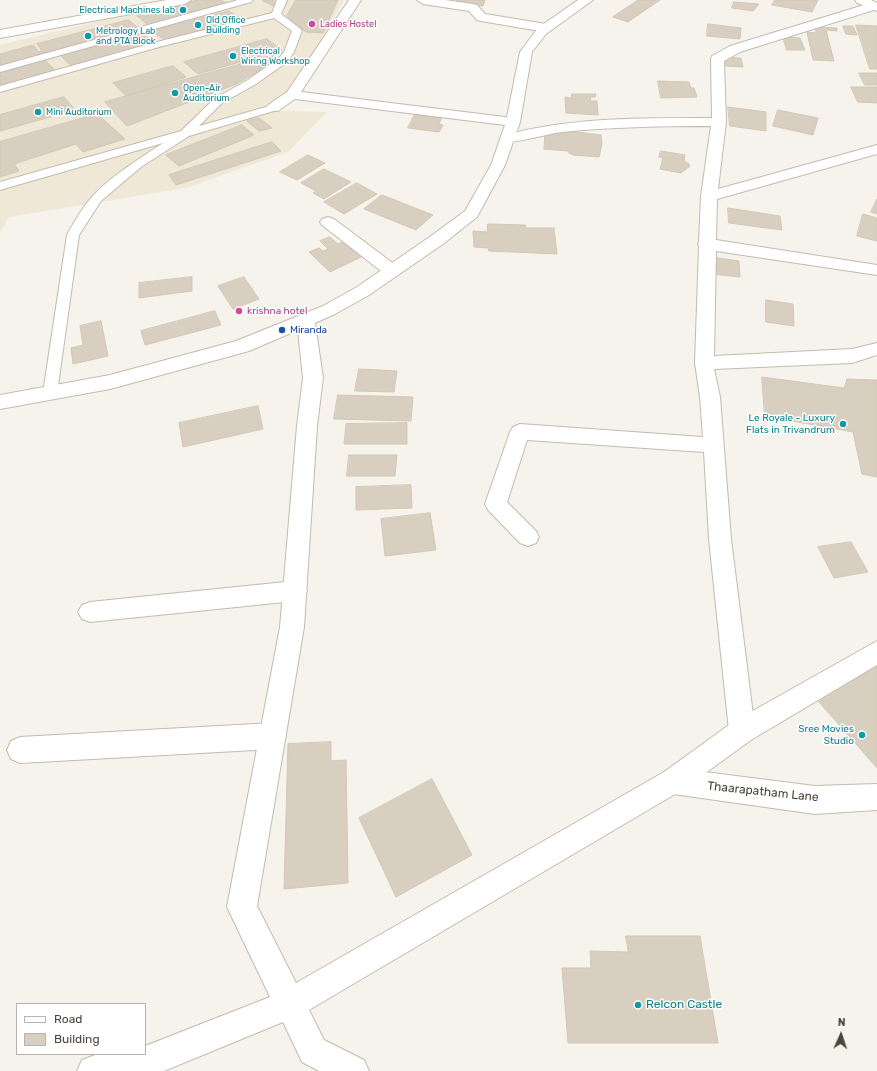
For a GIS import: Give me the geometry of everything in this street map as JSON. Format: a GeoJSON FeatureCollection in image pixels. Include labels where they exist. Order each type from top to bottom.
{"type":"FeatureCollection","features":[{"type":"Feature","properties":{"kind":"street"},"geometry":{"type":"LineString","coordinates":[[0,34],[51,26],[185,0]]}},
{"type":"Feature","properties":{"kind":"street"},"geometry":{"type":"LineString","coordinates":[[273,108],[292,95],[355,0]]}},
{"type":"Feature","properties":{"kind":"street"},"geometry":{"type":"LineString","coordinates":[[423,0],[473,8],[481,17],[546,28]]}},
{"type":"Feature","properties":{"kind":"street"},"geometry":{"type":"LineString","coordinates":[[0,402],[110,382],[242,346],[329,310],[363,291],[438,240],[471,214],[498,165],[513,122],[518,88],[526,52],[546,28],[577,5],[587,0]]}},
{"type":"Feature","properties":{"kind":"street"},"geometry":{"type":"LineString","coordinates":[[742,731],[720,539],[710,397],[704,363],[706,244],[709,196],[719,122],[717,59],[735,49],[871,4]]}},
{"type":"Feature","properties":{"kind":"street"},"geometry":{"type":"LineString","coordinates":[[292,95],[513,122]]}},
{"type":"Feature","properties":{"kind":"street"},"geometry":{"type":"LineString","coordinates":[[507,139],[542,130],[571,127],[676,122],[719,122]]}},
{"type":"Feature","properties":{"kind":"street"},"geometry":{"type":"LineString","coordinates":[[709,196],[877,150]]}},
{"type":"Feature","properties":{"kind":"street"},"geometry":{"type":"LineString","coordinates":[[328,222],[392,271]]}},
{"type":"Feature","properties":{"kind":"street"},"geometry":{"type":"LineString","coordinates":[[706,244],[877,270]]}},
{"type":"Feature","properties":{"kind":"street"},"geometry":{"type":"LineString","coordinates":[[306,320],[313,378],[307,426],[292,627],[242,907],[313,1051],[352,1071]]}},
{"type":"Feature","properties":{"kind":"street"},"geometry":{"type":"LineString","coordinates":[[704,363],[852,356],[877,349]]}},
{"type":"Feature","properties":{"kind":"street"},"geometry":{"type":"LineString","coordinates":[[528,537],[496,504],[520,432],[713,445]]}},
{"type":"Feature","properties":{"kind":"street"},"geometry":{"type":"LineString","coordinates":[[90,612],[295,591]]}},
{"type":"Feature","properties":{"kind":"street"},"geometry":{"type":"LineString","coordinates":[[93,1071],[148,1066],[290,1004],[673,781],[742,731],[877,652]]}},
{"type":"Feature","properties":{"kind":"street"},"geometry":{"type":"LineString","coordinates":[[20,750],[272,736]]}},
{"type":"Feature","properties":{"kind":"street","name":"Thaarapatham Lane"},"geometry":{"type":"LineString","coordinates":[[673,781],[815,800],[877,797]]}},
{"type":"Feature","properties":{"kind":"lane"},"geometry":{"type":"LineString","coordinates":[[0,69],[248,0]]}},
{"type":"Feature","properties":{"kind":"lane"},"geometry":{"type":"LineString","coordinates":[[276,15],[282,0]]}},
{"type":"Feature","properties":{"kind":"lane"},"geometry":{"type":"LineString","coordinates":[[0,89],[156,45],[276,15],[297,30],[289,52],[283,60],[252,82],[218,101],[184,134],[137,166],[97,198],[83,217],[73,235],[50,393]]}},
{"type":"Feature","properties":{"kind":"lane"},"geometry":{"type":"LineString","coordinates":[[0,186],[273,108]]}},
{"type":"Feature","properties":{"kind":"shaded area"},"geometry":{"type":"Polygon","coordinates":[[[188,0],[344,0],[316,51],[277,111],[327,112],[288,152],[186,188],[9,217],[0,233],[0,45],[188,0]]]}},
{"type":"Feature","properties":{"kind":"building","name":"Electrical Machines lab"},"geometry":{"type":"Polygon","coordinates":[[[198,0],[221,0],[228,4],[148,25],[137,16],[198,0]]]}},
{"type":"Feature","properties":{"kind":"building"},"geometry":{"type":"Polygon","coordinates":[[[272,0],[280,4],[274,6],[263,1],[272,0]]]}},
{"type":"Feature","properties":{"kind":"building","name":"Ladies Hostel"},"geometry":{"type":"Polygon","coordinates":[[[296,0],[338,0],[323,33],[306,32],[287,16],[296,0]]]}},
{"type":"Feature","properties":{"kind":"building"},"geometry":{"type":"Polygon","coordinates":[[[457,0],[485,0],[483,6],[456,3],[457,0]]]}},
{"type":"Feature","properties":{"kind":"building"},"geometry":{"type":"Polygon","coordinates":[[[638,0],[660,0],[628,22],[613,17],[638,0]]]}},
{"type":"Feature","properties":{"kind":"building"},"geometry":{"type":"Polygon","coordinates":[[[775,0],[818,0],[812,12],[772,5],[775,0]]]}},
{"type":"Feature","properties":{"kind":"building"},"geometry":{"type":"Polygon","coordinates":[[[734,2],[759,4],[753,11],[732,8],[734,2]]]}},
{"type":"Feature","properties":{"kind":"building","name":"Old Office Building"},"geometry":{"type":"Polygon","coordinates":[[[229,11],[242,19],[166,41],[152,31],[229,11]]]}},
{"type":"Feature","properties":{"kind":"building","name":"Metrology Lab and PTA Block"},"geometry":{"type":"Polygon","coordinates":[[[129,20],[138,28],[0,66],[0,54],[33,45],[39,52],[42,51],[37,44],[129,20]]]}},
{"type":"Feature","properties":{"kind":"building"},"geometry":{"type":"Polygon","coordinates":[[[708,24],[741,28],[740,39],[707,36],[708,24]]]}},
{"type":"Feature","properties":{"kind":"building"},"geometry":{"type":"Polygon","coordinates":[[[856,25],[877,26],[877,69],[870,69],[856,25]]]}},
{"type":"Feature","properties":{"kind":"building"},"geometry":{"type":"Polygon","coordinates":[[[843,26],[853,26],[857,35],[846,34],[843,26]]]}},
{"type":"Feature","properties":{"kind":"building"},"geometry":{"type":"Polygon","coordinates":[[[815,27],[837,28],[837,31],[826,30],[834,61],[813,60],[807,32],[816,33],[815,27]]]}},
{"type":"Feature","properties":{"kind":"building"},"geometry":{"type":"Polygon","coordinates":[[[143,34],[154,44],[72,67],[61,56],[143,34]]]}},
{"type":"Feature","properties":{"kind":"building"},"geometry":{"type":"Polygon","coordinates":[[[783,37],[800,38],[805,50],[787,50],[783,37]]]}},
{"type":"Feature","properties":{"kind":"building","name":"Electrical Wiring Workshop"},"geometry":{"type":"Polygon","coordinates":[[[267,39],[282,50],[198,74],[184,62],[267,39]]]}},
{"type":"Feature","properties":{"kind":"building","name":"Open-Air Auditorium"},"geometry":{"type":"Polygon","coordinates":[[[277,54],[259,71],[236,84],[127,126],[105,102],[277,54]]]}},
{"type":"Feature","properties":{"kind":"building"},"geometry":{"type":"Polygon","coordinates":[[[724,57],[741,58],[743,67],[726,66],[724,57]]]}},
{"type":"Feature","properties":{"kind":"building"},"geometry":{"type":"Polygon","coordinates":[[[45,60],[56,71],[0,87],[0,73],[45,60]]]}},
{"type":"Feature","properties":{"kind":"building"},"geometry":{"type":"Polygon","coordinates":[[[173,66],[186,77],[126,96],[113,83],[173,66]]]}},
{"type":"Feature","properties":{"kind":"building"},"geometry":{"type":"Polygon","coordinates":[[[859,73],[877,73],[877,85],[865,85],[859,73]]]}},
{"type":"Feature","properties":{"kind":"building"},"geometry":{"type":"Polygon","coordinates":[[[658,81],[689,82],[691,88],[694,88],[697,97],[661,98],[658,81]]]}},
{"type":"Feature","properties":{"kind":"building"},"geometry":{"type":"Polygon","coordinates":[[[851,87],[877,87],[877,103],[858,102],[851,87]]]}},
{"type":"Feature","properties":{"kind":"building"},"geometry":{"type":"Polygon","coordinates":[[[572,94],[596,94],[595,97],[590,97],[591,101],[597,101],[598,115],[566,113],[565,97],[571,98],[572,94]]]}},
{"type":"Feature","properties":{"kind":"building","name":"Mini Auditorium"},"geometry":{"type":"Polygon","coordinates":[[[64,97],[75,110],[0,131],[0,115],[64,97]]]}},
{"type":"Feature","properties":{"kind":"building"},"geometry":{"type":"Polygon","coordinates":[[[728,107],[766,112],[766,131],[730,126],[728,107]]]}},
{"type":"Feature","properties":{"kind":"building"},"geometry":{"type":"Polygon","coordinates":[[[778,110],[818,118],[813,135],[773,126],[778,110]]]}},
{"type":"Feature","properties":{"kind":"building"},"geometry":{"type":"Polygon","coordinates":[[[97,114],[125,139],[83,152],[76,144],[14,164],[19,171],[0,177],[0,142],[97,114]]]}},
{"type":"Feature","properties":{"kind":"building"},"geometry":{"type":"Polygon","coordinates":[[[415,114],[442,117],[439,124],[443,125],[439,132],[408,128],[415,114]]]}},
{"type":"Feature","properties":{"kind":"building"},"geometry":{"type":"Polygon","coordinates":[[[259,118],[272,128],[259,131],[247,121],[259,118]]]}},
{"type":"Feature","properties":{"kind":"building"},"geometry":{"type":"Polygon","coordinates":[[[242,125],[254,135],[179,166],[166,155],[242,125]]]}},
{"type":"Feature","properties":{"kind":"building"},"geometry":{"type":"Polygon","coordinates":[[[559,130],[601,135],[602,144],[599,157],[573,155],[568,151],[544,149],[545,131],[559,130]]]}},
{"type":"Feature","properties":{"kind":"building"},"geometry":{"type":"Polygon","coordinates":[[[272,142],[281,151],[176,185],[169,175],[272,142]]]}},
{"type":"Feature","properties":{"kind":"building"},"geometry":{"type":"Polygon","coordinates":[[[661,151],[685,155],[684,161],[690,166],[681,173],[660,169],[663,158],[659,157],[661,151]]]}},
{"type":"Feature","properties":{"kind":"building"},"geometry":{"type":"Polygon","coordinates":[[[308,155],[325,163],[297,180],[280,172],[308,155]]]}},
{"type":"Feature","properties":{"kind":"building"},"geometry":{"type":"Polygon","coordinates":[[[324,169],[351,182],[324,199],[313,193],[316,191],[301,183],[324,169]]]}},
{"type":"Feature","properties":{"kind":"building"},"geometry":{"type":"Polygon","coordinates":[[[357,183],[377,194],[344,214],[324,202],[357,183]]]}},
{"type":"Feature","properties":{"kind":"building"},"geometry":{"type":"Polygon","coordinates":[[[382,195],[433,215],[416,230],[364,209],[382,195]]]}},
{"type":"Feature","properties":{"kind":"building"},"geometry":{"type":"Polygon","coordinates":[[[877,199],[877,214],[871,212],[877,199]]]}},
{"type":"Feature","properties":{"kind":"building"},"geometry":{"type":"Polygon","coordinates":[[[728,208],[780,216],[782,230],[729,223],[728,208]]]}},
{"type":"Feature","properties":{"kind":"building"},"geometry":{"type":"Polygon","coordinates":[[[863,214],[877,218],[877,241],[857,236],[863,214]]]}},
{"type":"Feature","properties":{"kind":"building"},"geometry":{"type":"Polygon","coordinates":[[[488,224],[526,225],[525,228],[554,228],[557,254],[489,251],[488,248],[474,247],[473,231],[487,232],[488,224]]]}},
{"type":"Feature","properties":{"kind":"building"},"geometry":{"type":"Polygon","coordinates":[[[330,237],[338,244],[342,242],[361,257],[330,272],[309,252],[319,248],[323,251],[328,249],[320,241],[330,237]]]}},
{"type":"Feature","properties":{"kind":"building"},"geometry":{"type":"Polygon","coordinates":[[[712,257],[739,261],[740,277],[711,274],[712,257]]]}},
{"type":"Feature","properties":{"kind":"building"},"geometry":{"type":"Polygon","coordinates":[[[192,277],[192,291],[139,298],[139,283],[192,277]]]}},
{"type":"Feature","properties":{"kind":"building"},"geometry":{"type":"Polygon","coordinates":[[[244,277],[259,299],[233,309],[218,286],[244,277]]]}},
{"type":"Feature","properties":{"kind":"building"},"geometry":{"type":"Polygon","coordinates":[[[766,300],[793,304],[794,326],[766,322],[766,300]]]}},
{"type":"Feature","properties":{"kind":"building"},"geometry":{"type":"Polygon","coordinates":[[[215,311],[221,325],[145,345],[141,331],[215,311]]]}},
{"type":"Feature","properties":{"kind":"building"},"geometry":{"type":"Polygon","coordinates":[[[101,321],[108,356],[73,364],[71,348],[83,345],[80,326],[101,321]]]}},
{"type":"Feature","properties":{"kind":"building"},"geometry":{"type":"Polygon","coordinates":[[[359,369],[397,371],[394,392],[355,391],[359,369]]]}},
{"type":"Feature","properties":{"kind":"building","name":"Le Royale - Luxury Flats in Trivandrum"},"geometry":{"type":"Polygon","coordinates":[[[762,377],[844,388],[847,379],[877,380],[877,477],[862,474],[853,432],[765,416],[762,377]]]}},
{"type":"Feature","properties":{"kind":"building"},"geometry":{"type":"Polygon","coordinates":[[[338,395],[413,397],[411,421],[334,419],[338,395]]]}},
{"type":"Feature","properties":{"kind":"building"},"geometry":{"type":"Polygon","coordinates":[[[258,406],[263,429],[183,447],[179,423],[258,406]]]}},
{"type":"Feature","properties":{"kind":"building"},"geometry":{"type":"Polygon","coordinates":[[[407,423],[407,444],[344,444],[346,424],[407,423]]]}},
{"type":"Feature","properties":{"kind":"building"},"geometry":{"type":"Polygon","coordinates":[[[349,455],[397,455],[395,476],[347,476],[349,455]]]}},
{"type":"Feature","properties":{"kind":"building"},"geometry":{"type":"Polygon","coordinates":[[[411,485],[412,508],[356,510],[356,487],[411,485]]]}},
{"type":"Feature","properties":{"kind":"building"},"geometry":{"type":"Polygon","coordinates":[[[430,513],[436,550],[385,556],[381,519],[430,513]]]}},
{"type":"Feature","properties":{"kind":"building"},"geometry":{"type":"Polygon","coordinates":[[[851,542],[868,572],[834,578],[818,547],[851,542]]]}},
{"type":"Feature","properties":{"kind":"building","name":"Sree Movies Studio"},"geometry":{"type":"Polygon","coordinates":[[[877,666],[877,768],[819,702],[877,666]]]}},
{"type":"Feature","properties":{"kind":"building"},"geometry":{"type":"Polygon","coordinates":[[[331,742],[331,761],[346,760],[348,883],[284,889],[288,744],[331,742]]]}},
{"type":"Feature","properties":{"kind":"building"},"geometry":{"type":"Polygon","coordinates":[[[432,779],[472,855],[396,897],[359,818],[432,779]]]}},
{"type":"Feature","properties":{"kind":"building","name":"Relcon Castle"},"geometry":{"type":"Polygon","coordinates":[[[626,936],[700,936],[718,1043],[568,1043],[562,968],[591,968],[590,951],[628,952],[626,936]]]}},
{"type":"Feature","properties":{"kind":"place","name":"Electrical Machines lab"},"geometry":{"type":"Point","coordinates":[183,10]}},
{"type":"Feature","properties":{"kind":"place","name":"Ladies Hostel"},"geometry":{"type":"Point","coordinates":[312,24]}},
{"type":"Feature","properties":{"kind":"place","name":"Old Office Building"},"geometry":{"type":"Point","coordinates":[198,25]}},
{"type":"Feature","properties":{"kind":"place","name":"Metrology Lab and PTA Block"},"geometry":{"type":"Point","coordinates":[88,36]}},
{"type":"Feature","properties":{"kind":"place","name":"Electrical Wiring Workshop"},"geometry":{"type":"Point","coordinates":[233,56]}},
{"type":"Feature","properties":{"kind":"place","name":"Open-Air Auditorium"},"geometry":{"type":"Point","coordinates":[175,93]}},
{"type":"Feature","properties":{"kind":"place","name":"Mini Auditorium"},"geometry":{"type":"Point","coordinates":[38,112]}},
{"type":"Feature","properties":{"kind":"place","name":"krishna hotel"},"geometry":{"type":"Point","coordinates":[239,311]}},
{"type":"Feature","properties":{"kind":"place","name":"Miranda"},"geometry":{"type":"Point","coordinates":[282,330]}},
{"type":"Feature","properties":{"kind":"place","name":"Le Royale - Luxury Flats in Trivandrum"},"geometry":{"type":"Point","coordinates":[843,424]}},
{"type":"Feature","properties":{"kind":"place","name":"Sree Movies Studio"},"geometry":{"type":"Point","coordinates":[862,735]}},
{"type":"Feature","properties":{"kind":"place","name":"Relcon Castle"},"geometry":{"type":"Point","coordinates":[638,1005]}}]}
